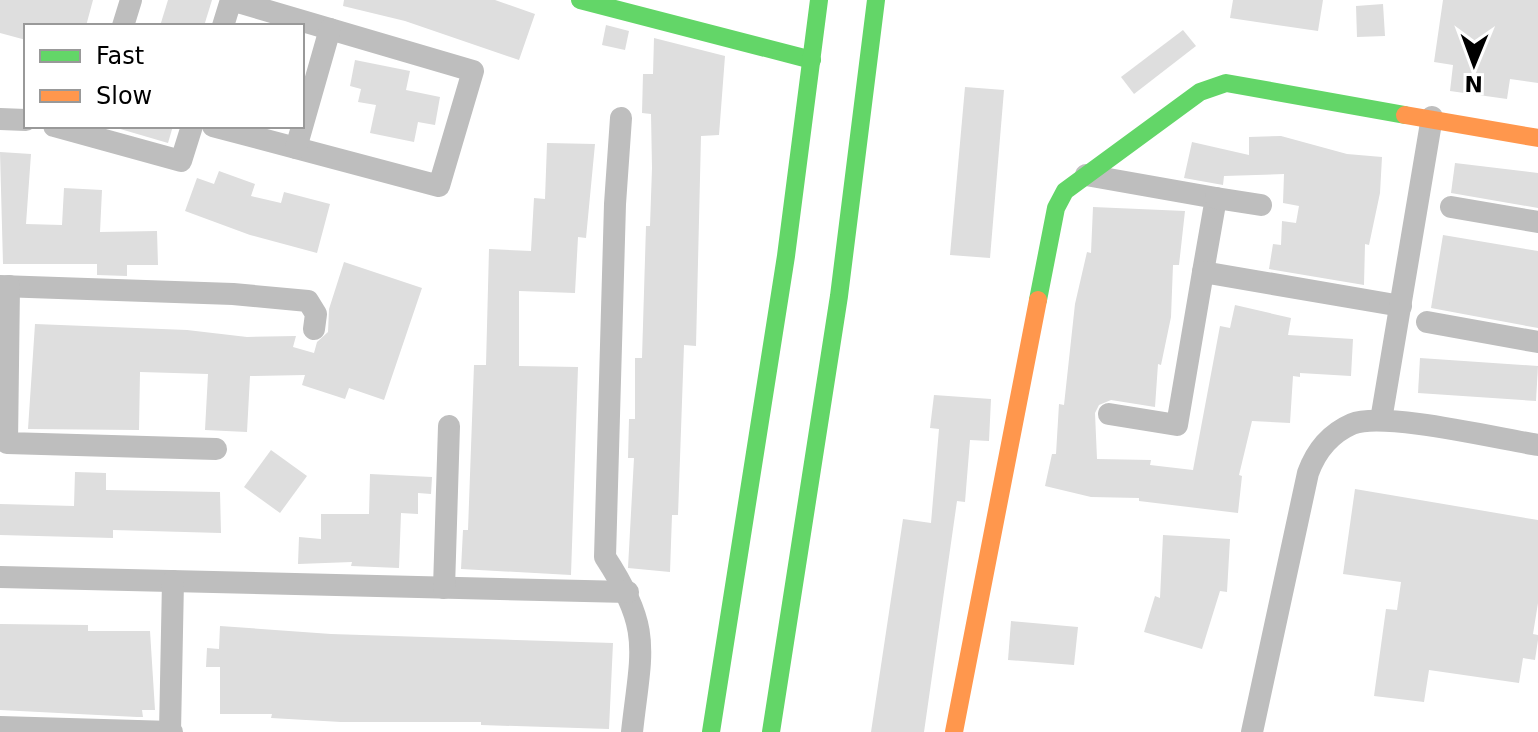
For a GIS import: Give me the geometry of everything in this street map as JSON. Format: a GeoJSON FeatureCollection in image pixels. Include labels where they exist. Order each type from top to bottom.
{"type":"FeatureCollection","features":[{"type":"Feature","properties":{"kind":"street"},"geometry":{"type":"LineString","coordinates":[[124,24],[131,0]]}},
{"type":"Feature","properties":{"kind":"street"},"geometry":{"type":"LineString","coordinates":[[221,128],[439,186],[473,71],[231,0],[224,24]]}},
{"type":"Feature","properties":{"kind":"street"},"geometry":{"type":"LineString","coordinates":[[580,0],[812,60]]}},
{"type":"Feature","properties":{"kind":"street"},"geometry":{"type":"LineString","coordinates":[[711,732],[786,256],[812,60],[818,3],[798,0]]}},
{"type":"Feature","properties":{"kind":"street"},"geometry":{"type":"LineString","coordinates":[[771,732],[839,296],[876,0]]}},
{"type":"Feature","properties":{"kind":"street"},"geometry":{"type":"LineString","coordinates":[[304,120],[330,29]]}},
{"type":"Feature","properties":{"kind":"street"},"geometry":{"type":"LineString","coordinates":[[954,732],[1056,208],[1065,191],[1213,85],[1226,83],[1538,138]]}},
{"type":"Feature","properties":{"kind":"street"},"geometry":{"type":"LineString","coordinates":[[1381,420],[1432,117]]}},
{"type":"Feature","properties":{"kind":"street"},"geometry":{"type":"LineString","coordinates":[[621,118],[615,204],[605,557],[628,592],[643,638],[632,732]]}},
{"type":"Feature","properties":{"kind":"street"},"geometry":{"type":"LineString","coordinates":[[0,119],[24,120]]}},
{"type":"Feature","properties":{"kind":"street"},"geometry":{"type":"LineString","coordinates":[[68,128],[90,131],[181,161],[191,128]]}},
{"type":"Feature","properties":{"kind":"street"},"geometry":{"type":"LineString","coordinates":[[296,148],[302,128]]}},
{"type":"Feature","properties":{"kind":"street"},"geometry":{"type":"LineString","coordinates":[[1086,175],[1261,205]]}},
{"type":"Feature","properties":{"kind":"street"},"geometry":{"type":"LineString","coordinates":[[1109,414],[1177,425],[1216,198]]}},
{"type":"Feature","properties":{"kind":"street"},"geometry":{"type":"LineString","coordinates":[[1451,207],[1538,222]]}},
{"type":"Feature","properties":{"kind":"street"},"geometry":{"type":"LineString","coordinates":[[1203,272],[1401,306]]}},
{"type":"Feature","properties":{"kind":"street"},"geometry":{"type":"LineString","coordinates":[[216,449],[7,443],[5,286],[233,294],[308,301],[316,314],[314,329]]}},
{"type":"Feature","properties":{"kind":"street"},"geometry":{"type":"LineString","coordinates":[[1427,322],[1538,342]]}},
{"type":"Feature","properties":{"kind":"street"},"geometry":{"type":"LineString","coordinates":[[1252,732],[1316,452],[1333,435],[1354,423],[1381,420],[1538,445]]}},
{"type":"Feature","properties":{"kind":"street"},"geometry":{"type":"LineString","coordinates":[[444,588],[449,426]]}},
{"type":"Feature","properties":{"kind":"street"},"geometry":{"type":"LineString","coordinates":[[0,577],[628,592]]}},
{"type":"Feature","properties":{"kind":"street"},"geometry":{"type":"LineString","coordinates":[[0,727],[171,732],[173,581]]}},
{"type":"Feature","properties":{"kind":"building"},"geometry":{"type":"Polygon","coordinates":[[[0,0],[93,0],[87,24],[24,24],[24,39],[0,33],[0,0]]]}},
{"type":"Feature","properties":{"kind":"building"},"geometry":{"type":"Polygon","coordinates":[[[168,0],[212,0],[205,24],[161,24],[168,0]]]}},
{"type":"Feature","properties":{"kind":"building"},"geometry":{"type":"Polygon","coordinates":[[[344,0],[495,0],[535,14],[519,60],[405,21],[343,6],[344,0]]]}},
{"type":"Feature","properties":{"kind":"building"},"geometry":{"type":"Polygon","coordinates":[[[1233,0],[1323,0],[1318,31],[1230,18],[1233,0]]]}},
{"type":"Feature","properties":{"kind":"building"},"geometry":{"type":"Polygon","coordinates":[[[1443,0],[1538,0],[1538,83],[1510,79],[1507,99],[1450,91],[1453,65],[1434,62],[1443,0]]]}},
{"type":"Feature","properties":{"kind":"building"},"geometry":{"type":"Polygon","coordinates":[[[1383,4],[1385,36],[1357,37],[1356,6],[1383,4]]]}},
{"type":"Feature","properties":{"kind":"building"},"geometry":{"type":"Polygon","coordinates":[[[606,25],[629,31],[625,50],[602,45],[606,25]]]}},
{"type":"Feature","properties":{"kind":"building"},"geometry":{"type":"Polygon","coordinates":[[[1183,30],[1196,46],[1134,94],[1121,77],[1183,30]]]}},
{"type":"Feature","properties":{"kind":"building"},"geometry":{"type":"Polygon","coordinates":[[[654,38],[725,56],[719,135],[701,136],[696,346],[684,345],[678,515],[672,515],[670,572],[628,568],[634,458],[628,458],[629,419],[635,419],[635,358],[642,358],[646,226],[650,226],[652,168],[651,114],[642,113],[643,74],[653,74],[654,38]]]}},
{"type":"Feature","properties":{"kind":"building"},"geometry":{"type":"Polygon","coordinates":[[[355,60],[410,71],[406,90],[440,97],[435,125],[418,122],[414,142],[370,133],[376,105],[358,102],[361,89],[350,86],[355,60]]]}},
{"type":"Feature","properties":{"kind":"building"},"geometry":{"type":"Polygon","coordinates":[[[965,87],[1004,90],[990,258],[950,255],[965,87]]]}},
{"type":"Feature","properties":{"kind":"building"},"geometry":{"type":"Polygon","coordinates":[[[117,128],[172,128],[168,143],[117,128]]]}},
{"type":"Feature","properties":{"kind":"building"},"geometry":{"type":"Polygon","coordinates":[[[1281,136],[1347,154],[1382,157],[1380,193],[1369,245],[1365,244],[1364,285],[1269,269],[1273,244],[1281,245],[1282,221],[1296,223],[1299,206],[1283,203],[1284,174],[1224,176],[1223,185],[1184,178],[1192,142],[1249,155],[1249,137],[1281,136]]]}},
{"type":"Feature","properties":{"kind":"building"},"geometry":{"type":"Polygon","coordinates":[[[547,143],[595,144],[586,238],[578,237],[575,293],[519,291],[519,366],[578,367],[571,575],[461,569],[463,530],[468,530],[474,365],[486,365],[489,249],[531,251],[534,198],[545,199],[547,143]]]}},
{"type":"Feature","properties":{"kind":"building"},"geometry":{"type":"Polygon","coordinates":[[[0,152],[31,154],[26,224],[62,225],[64,188],[102,190],[100,232],[157,231],[158,265],[127,265],[127,276],[97,275],[97,264],[3,264],[0,152]]]}},
{"type":"Feature","properties":{"kind":"building"},"geometry":{"type":"Polygon","coordinates":[[[1455,163],[1538,173],[1538,208],[1451,193],[1455,163]]]}},
{"type":"Feature","properties":{"kind":"building"},"geometry":{"type":"Polygon","coordinates":[[[219,171],[255,184],[251,196],[281,203],[284,192],[330,204],[317,253],[250,235],[185,211],[197,178],[214,184],[219,171]]]}},
{"type":"Feature","properties":{"kind":"building"},"geometry":{"type":"Polygon","coordinates":[[[1093,207],[1185,211],[1179,265],[1173,265],[1171,317],[1161,365],[1158,364],[1155,407],[1111,400],[1099,405],[1095,413],[1097,459],[1151,460],[1150,465],[1193,470],[1220,326],[1230,328],[1235,305],[1291,318],[1288,335],[1353,339],[1351,376],[1300,373],[1300,377],[1293,376],[1290,423],[1252,421],[1239,475],[1242,476],[1238,513],[1139,501],[1139,498],[1091,497],[1045,486],[1052,454],[1056,454],[1059,404],[1064,405],[1075,304],[1087,252],[1091,253],[1093,207]]]}},
{"type":"Feature","properties":{"kind":"building"},"geometry":{"type":"Polygon","coordinates":[[[1443,235],[1538,251],[1538,328],[1431,308],[1443,235]]]}},
{"type":"Feature","properties":{"kind":"building"},"geometry":{"type":"Polygon","coordinates":[[[344,262],[422,288],[384,400],[349,388],[345,399],[302,385],[305,375],[250,376],[247,432],[205,430],[208,374],[140,372],[139,430],[28,429],[35,324],[187,330],[247,337],[296,336],[293,347],[314,353],[317,342],[328,332],[329,309],[344,262]]]}},
{"type":"Feature","properties":{"kind":"building"},"geometry":{"type":"Polygon","coordinates":[[[1420,358],[1538,366],[1536,401],[1418,393],[1420,358]]]}},
{"type":"Feature","properties":{"kind":"building"},"geometry":{"type":"Polygon","coordinates":[[[934,395],[991,399],[989,441],[970,440],[965,502],[957,501],[924,732],[871,732],[903,519],[931,523],[939,429],[930,428],[934,395]]]}},
{"type":"Feature","properties":{"kind":"building"},"geometry":{"type":"Polygon","coordinates":[[[271,450],[307,476],[280,513],[244,487],[271,450]]]}},
{"type":"Feature","properties":{"kind":"building"},"geometry":{"type":"Polygon","coordinates":[[[75,472],[106,473],[106,490],[220,492],[221,533],[113,530],[113,538],[0,535],[0,504],[74,506],[75,472]]]}},
{"type":"Feature","properties":{"kind":"building"},"geometry":{"type":"Polygon","coordinates":[[[370,474],[432,477],[431,494],[418,493],[418,514],[401,513],[399,568],[351,566],[352,562],[298,564],[299,537],[321,539],[321,514],[369,514],[370,474]]]}},
{"type":"Feature","properties":{"kind":"building"},"geometry":{"type":"Polygon","coordinates":[[[1355,489],[1538,520],[1538,603],[1533,634],[1538,635],[1538,640],[1535,660],[1523,658],[1519,683],[1429,670],[1424,702],[1374,696],[1386,609],[1397,610],[1401,582],[1343,574],[1355,489]]]}},
{"type":"Feature","properties":{"kind":"building"},"geometry":{"type":"Polygon","coordinates":[[[1163,535],[1230,539],[1227,592],[1220,591],[1202,649],[1144,632],[1155,596],[1160,598],[1163,535]]]}},
{"type":"Feature","properties":{"kind":"building"},"geometry":{"type":"Polygon","coordinates":[[[1011,621],[1078,627],[1074,665],[1008,660],[1011,621]]]}},
{"type":"Feature","properties":{"kind":"building"},"geometry":{"type":"Polygon","coordinates":[[[0,624],[88,625],[88,631],[150,631],[155,710],[142,710],[143,717],[137,717],[0,710],[0,624]]]}},
{"type":"Feature","properties":{"kind":"building"},"geometry":{"type":"Polygon","coordinates":[[[220,626],[331,634],[613,643],[609,729],[481,725],[481,722],[341,722],[271,718],[272,714],[220,714],[220,667],[206,667],[207,648],[219,649],[220,626]]]}},
{"type":"Feature","properties":{"kind":"traffic: fast"},"geometry":{"type":"LineString","coordinates":[[580,0],[812,60]]}},
{"type":"Feature","properties":{"kind":"traffic: fast"},"geometry":{"type":"LineString","coordinates":[[711,732],[786,256],[819,0]]}},
{"type":"Feature","properties":{"kind":"traffic: fast"},"geometry":{"type":"LineString","coordinates":[[771,732],[839,296],[876,0]]}},
{"type":"Feature","properties":{"kind":"traffic: fast"},"geometry":{"type":"LineString","coordinates":[[1038,300],[1056,208],[1065,191],[1200,92],[1226,83],[1405,115]]}},
{"type":"Feature","properties":{"kind":"traffic: slow"},"geometry":{"type":"LineString","coordinates":[[1405,115],[1538,138]]}},
{"type":"Feature","properties":{"kind":"traffic: slow"},"geometry":{"type":"LineString","coordinates":[[954,732],[1038,300]]}}]}
